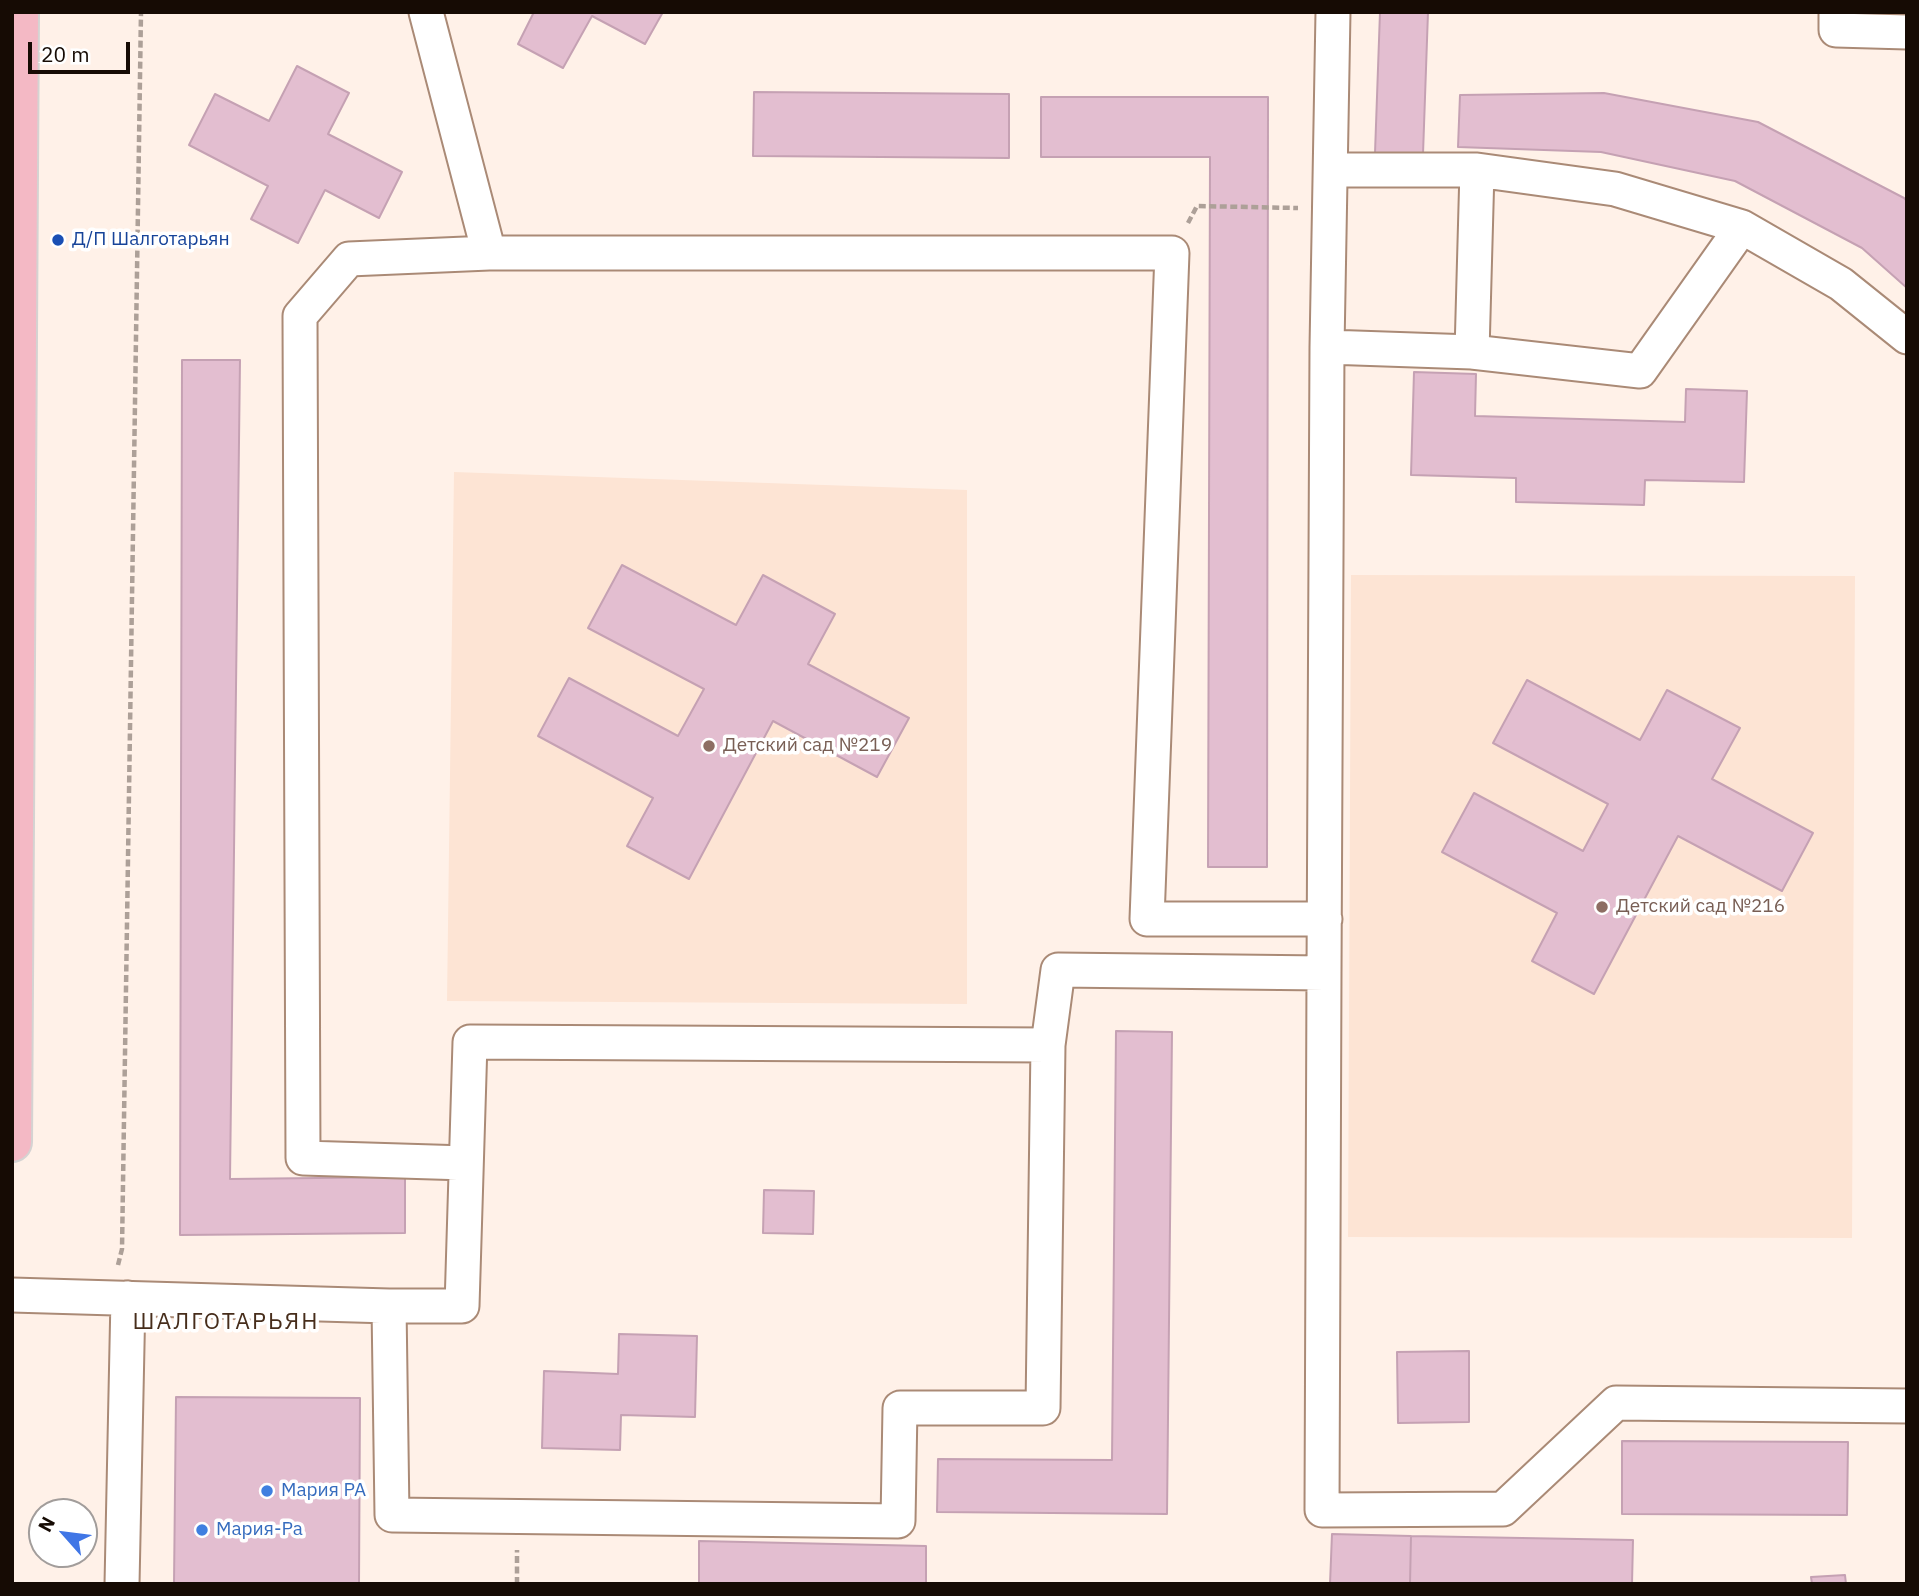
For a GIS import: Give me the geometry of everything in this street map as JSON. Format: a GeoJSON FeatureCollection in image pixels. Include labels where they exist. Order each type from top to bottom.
{"type":"FeatureCollection","features":[{"type":"Feature","properties":{"kind":"main road"},"geometry":{"type":"LineString","coordinates":[[12,1142],[19,12]]}},
{"type":"Feature","properties":{"kind":"lane"},"geometry":{"type":"LineString","coordinates":[[426,12],[489,253]]}},
{"type":"Feature","properties":{"kind":"lane"},"geometry":{"type":"LineString","coordinates":[[1333,12],[1327,347],[1322,1510],[1503,1509],[1616,1403],[1907,1406]]}},
{"type":"Feature","properties":{"kind":"lane"},"geometry":{"type":"LineString","coordinates":[[1836,12],[1836,30],[1907,32]]}},
{"type":"Feature","properties":{"kind":"lane"},"geometry":{"type":"LineString","coordinates":[[1331,170],[1477,170],[1615,189],[1742,227],[1842,284],[1907,337]]}},
{"type":"Feature","properties":{"kind":"lane"},"geometry":{"type":"LineString","coordinates":[[1472,352],[1477,170]]}},
{"type":"Feature","properties":{"kind":"lane"},"geometry":{"type":"LineString","coordinates":[[1327,347],[1472,352],[1640,371],[1742,227]]}},
{"type":"Feature","properties":{"kind":"lane"},"geometry":{"type":"LineString","coordinates":[[466,1163],[303,1158],[300,316],[349,259],[489,253],[1172,253],[1147,919],[1325,919]]}},
{"type":"Feature","properties":{"kind":"lane"},"geometry":{"type":"LineString","coordinates":[[389,1306],[392,1515],[898,1521],[900,1408],[1043,1408],[1048,1045],[1058,970],[1324,973]]}},
{"type":"Feature","properties":{"kind":"lane"},"geometry":{"type":"LineString","coordinates":[[12,1295],[462,1306],[470,1042],[1048,1045]]}},
{"type":"Feature","properties":{"kind":"lane"},"geometry":{"type":"LineString","coordinates":[[120,1298],[122,1584]]}},
{"type":"Feature","properties":{"kind":"path"},"geometry":{"type":"LineString","coordinates":[[120,1298],[141,12]]}},
{"type":"Feature","properties":{"kind":"path"},"geometry":{"type":"LineString","coordinates":[[1172,253],[1197,206],[1330,209]]}},
{"type":"Feature","properties":{"kind":"shaded area","name":"Детский сад №219"},"geometry":{"type":"Polygon","coordinates":[[[454,472],[967,490],[967,1004],[447,1001],[454,472]]]}},
{"type":"Feature","properties":{"kind":"shaded area","name":"Детский сад №216"},"geometry":{"type":"Polygon","coordinates":[[[1351,575],[1855,576],[1852,1238],[1348,1237],[1351,575]]]}},
{"type":"Feature","properties":{"kind":"building"},"geometry":{"type":"Polygon","coordinates":[[[534,12],[663,12],[645,44],[592,16],[563,68],[518,44],[534,12]]]}},
{"type":"Feature","properties":{"kind":"building"},"geometry":{"type":"Polygon","coordinates":[[[1380,12],[1428,12],[1423,154],[1375,153],[1380,12]]]}},
{"type":"Feature","properties":{"kind":"building"},"geometry":{"type":"Polygon","coordinates":[[[297,66],[349,93],[328,134],[402,172],[379,218],[325,190],[298,243],[251,219],[268,186],[189,145],[215,94],[269,121],[297,66]]]}},
{"type":"Feature","properties":{"kind":"building"},"geometry":{"type":"Polygon","coordinates":[[[754,92],[1009,94],[1009,158],[753,156],[754,92]]]}},
{"type":"Feature","properties":{"kind":"building"},"geometry":{"type":"Polygon","coordinates":[[[1604,93],[1758,122],[1904,198],[1907,201],[1907,288],[1862,248],[1735,181],[1601,152],[1458,147],[1460,95],[1604,93]]]}},
{"type":"Feature","properties":{"kind":"building"},"geometry":{"type":"Polygon","coordinates":[[[1041,97],[1268,97],[1267,867],[1208,867],[1210,157],[1041,157],[1041,97]]]}},
{"type":"Feature","properties":{"kind":"building"},"geometry":{"type":"Polygon","coordinates":[[[182,360],[240,360],[230,1179],[405,1177],[405,1233],[180,1235],[182,360]]]}},
{"type":"Feature","properties":{"kind":"building"},"geometry":{"type":"Polygon","coordinates":[[[1414,372],[1476,374],[1475,416],[1685,422],[1686,389],[1747,391],[1744,482],[1645,480],[1644,505],[1516,502],[1516,478],[1411,475],[1414,372]]]}},
{"type":"Feature","properties":{"kind":"building"},"geometry":{"type":"Polygon","coordinates":[[[622,565],[736,625],[763,575],[835,614],[808,664],[909,718],[877,777],[773,721],[689,879],[627,846],[653,798],[538,736],[569,678],[678,736],[704,689],[588,628],[622,565]]]}},
{"type":"Feature","properties":{"kind":"building"},"geometry":{"type":"Polygon","coordinates":[[[1527,680],[1640,740],[1667,690],[1740,728],[1712,779],[1813,833],[1782,891],[1678,836],[1594,994],[1532,961],[1557,913],[1442,852],[1474,793],[1583,851],[1608,804],[1493,743],[1527,680]]]}},
{"type":"Feature","properties":{"kind":"building"},"geometry":{"type":"Polygon","coordinates":[[[1116,1031],[1172,1032],[1167,1514],[937,1512],[938,1459],[1112,1460],[1116,1031]]]}},
{"type":"Feature","properties":{"kind":"building"},"geometry":{"type":"Polygon","coordinates":[[[764,1190],[814,1191],[813,1234],[763,1233],[764,1190]]]}},
{"type":"Feature","properties":{"kind":"building"},"geometry":{"type":"Polygon","coordinates":[[[619,1334],[697,1336],[695,1417],[621,1415],[620,1450],[542,1448],[544,1371],[618,1374],[619,1334]]]}},
{"type":"Feature","properties":{"kind":"building"},"geometry":{"type":"Polygon","coordinates":[[[1469,1351],[1469,1422],[1398,1423],[1397,1352],[1469,1351]]]}},
{"type":"Feature","properties":{"kind":"building","name":"Мария РА"},"geometry":{"type":"Polygon","coordinates":[[[176,1397],[360,1398],[359,1584],[174,1584],[176,1397]]]}},
{"type":"Feature","properties":{"kind":"building"},"geometry":{"type":"Polygon","coordinates":[[[1622,1441],[1848,1442],[1847,1515],[1622,1514],[1622,1441]]]}},
{"type":"Feature","properties":{"kind":"building"},"geometry":{"type":"Polygon","coordinates":[[[1332,1534],[1411,1536],[1410,1584],[1330,1584],[1332,1534]]]}},
{"type":"Feature","properties":{"kind":"building"},"geometry":{"type":"Polygon","coordinates":[[[1411,1536],[1633,1540],[1632,1584],[1410,1584],[1411,1536]]]}},
{"type":"Feature","properties":{"kind":"building"},"geometry":{"type":"Polygon","coordinates":[[[699,1541],[926,1546],[926,1584],[699,1584],[699,1541]]]}},
{"type":"Feature","properties":{"kind":"building"},"geometry":{"type":"Polygon","coordinates":[[[1845,1575],[1846,1584],[1812,1584],[1811,1577],[1845,1575]]]}},
{"type":"Feature","properties":{"kind":"place","name":"Д/П Шалготарьян"},"geometry":{"type":"Point","coordinates":[58,240]}},
{"type":"Feature","properties":{"kind":"place","name":"Детский сад №219"},"geometry":{"type":"Point","coordinates":[709,746]}},
{"type":"Feature","properties":{"kind":"place","name":"Детский сад №216"},"geometry":{"type":"Point","coordinates":[1602,907]}},
{"type":"Feature","properties":{"kind":"place","name":"Мария РА"},"geometry":{"type":"Point","coordinates":[267,1491]}},
{"type":"Feature","properties":{"kind":"place","name":"Мария-Ра"},"geometry":{"type":"Point","coordinates":[202,1530]}},
{"type":"Feature","properties":{"kind":"district","name":"ШАЛГОТАРЬЯН"},"geometry":{"type":"Point","coordinates":[226,1322]}}]}
